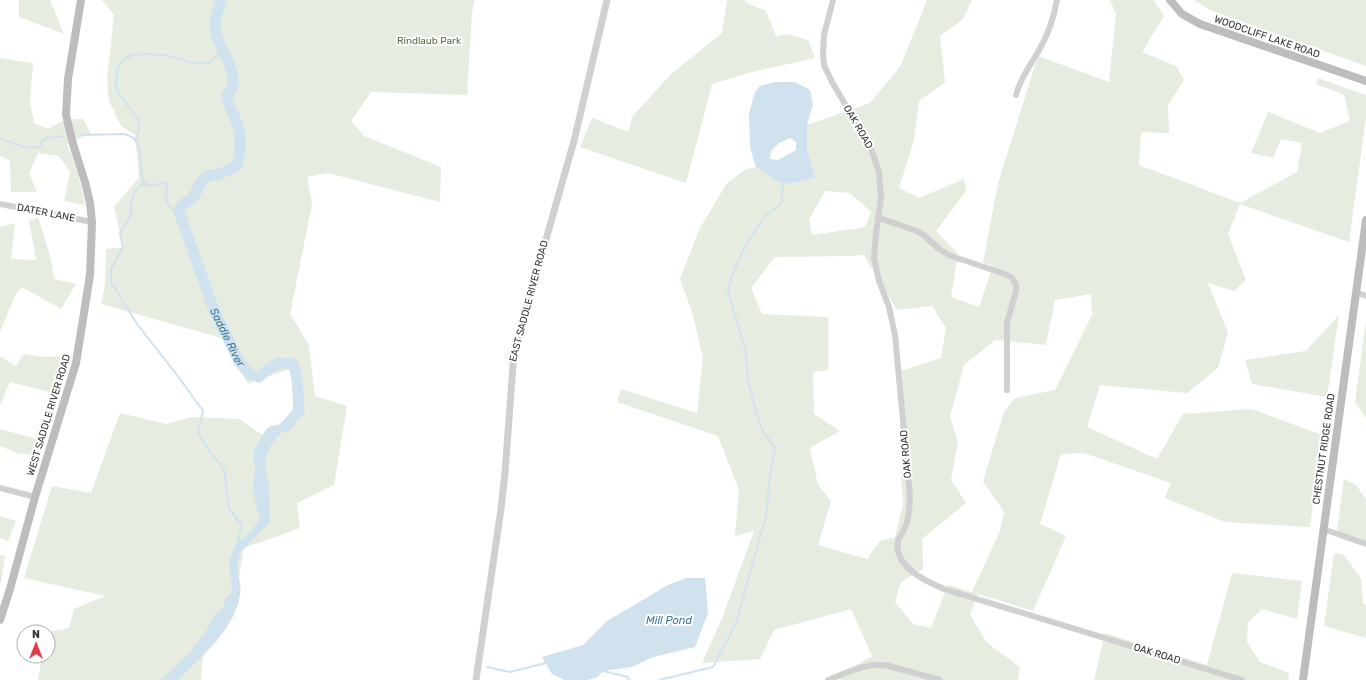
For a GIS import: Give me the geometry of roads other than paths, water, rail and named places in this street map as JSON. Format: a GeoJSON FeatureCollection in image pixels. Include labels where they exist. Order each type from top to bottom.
{"type":"FeatureCollection","features":[{"type":"Feature","properties":{"kind":"main road","name":"WEST SADDLE RIVER ROAD"},"geometry":{"type":"LineString","coordinates":[[0,620],[35,497],[76,363],[90,275],[92,222],[90,203],[86,182],[73,144],[66,115],[68,79],[81,0]]}},
{"type":"Feature","properties":{"kind":"main road","name":"WOODCLIFF LAKE ROAD"},"geometry":{"type":"LineString","coordinates":[[1170,0],[1182,14],[1200,24],[1366,81]]}},
{"type":"Feature","properties":{"kind":"main road","name":"CHESTNUT RIDGE ROAD"},"geometry":{"type":"LineString","coordinates":[[1303,680],[1366,220]]}},
{"type":"Feature","properties":{"kind":"street","name":"EAST SADDLE RIVER ROAD"},"geometry":{"type":"LineString","coordinates":[[476,680],[501,509],[514,352],[574,141],[607,0]]}},
{"type":"Feature","properties":{"kind":"street","name":"OAK ROAD"},"geometry":{"type":"LineString","coordinates":[[833,0],[824,35],[824,65],[832,82],[871,148],[876,160],[881,186],[881,199],[874,258],[879,281],[889,307],[895,335],[910,496],[908,521],[898,543],[899,555],[902,560],[920,576],[944,589],[1242,680]]}},
{"type":"Feature","properties":{"kind":"street"},"geometry":{"type":"LineString","coordinates":[[1016,95],[1020,81],[1047,35],[1057,0]]}},
{"type":"Feature","properties":{"kind":"street","name":"DATER LANE"},"geometry":{"type":"LineString","coordinates":[[0,204],[92,222]]}},
{"type":"Feature","properties":{"kind":"street"},"geometry":{"type":"LineString","coordinates":[[879,218],[917,231],[948,255],[1009,275],[1012,278],[1016,291],[1007,323],[1007,390]]}},
{"type":"Feature","properties":{"kind":"street"},"geometry":{"type":"LineString","coordinates":[[1357,292],[1366,296]]}},
{"type":"Feature","properties":{"kind":"street"},"geometry":{"type":"LineString","coordinates":[[0,488],[35,497]]}},
{"type":"Feature","properties":{"kind":"street"},"geometry":{"type":"LineString","coordinates":[[1323,529],[1366,544]]}},
{"type":"Feature","properties":{"kind":"street"},"geometry":{"type":"LineString","coordinates":[[828,680],[861,667],[881,665],[940,680]]}},
{"type":"Feature","properties":{"kind":"water"},"geometry":{"type":"Polygon","coordinates":[[[775,82],[795,82],[810,90],[813,104],[807,125],[807,150],[816,178],[789,184],[777,182],[756,167],[750,147],[749,114],[755,92],[760,86],[775,82]],[[790,138],[779,143],[771,151],[770,159],[778,160],[796,150],[796,142],[790,138]]]}},
{"type":"Feature","properties":{"kind":"water"},"geometry":{"type":"Polygon","coordinates":[[[292,413],[298,416],[275,440],[265,459],[269,492],[269,523],[240,552],[238,568],[240,595],[237,608],[224,631],[216,641],[179,679],[161,680],[189,653],[207,630],[214,615],[223,608],[225,599],[231,593],[232,585],[229,566],[230,558],[238,541],[250,533],[260,519],[256,506],[253,483],[255,468],[253,453],[267,429],[274,425],[285,424],[290,419],[292,413]]]}},
{"type":"Feature","properties":{"kind":"water","name":"Mill Pond"},"geometry":{"type":"Polygon","coordinates":[[[686,578],[705,578],[708,613],[695,647],[653,657],[632,667],[603,671],[598,677],[588,680],[564,680],[552,674],[542,657],[583,645],[607,621],[668,585],[686,578]]]}},
{"type":"Feature","properties":{"kind":"waterway","name":"Saddle River"},"geometry":{"type":"LineString","coordinates":[[221,0],[216,17],[215,28],[232,72],[232,88],[227,95],[237,123],[240,137],[238,160],[237,165],[229,170],[208,176],[201,182],[193,198],[182,205],[179,212],[214,310],[239,361],[249,374],[259,377],[275,365],[283,363],[294,365],[297,379],[299,411],[286,426]]}},
{"type":"Feature","properties":{"kind":"waterway"},"geometry":{"type":"LineString","coordinates":[[136,140],[139,128],[138,119],[118,93],[116,86],[117,69],[124,59],[132,55],[147,54],[165,55],[193,63],[209,63],[223,51]]}},
{"type":"Feature","properties":{"kind":"waterway"},"geometry":{"type":"LineString","coordinates":[[80,135],[124,134],[131,137],[136,141],[139,147],[144,183],[150,186],[163,183],[167,185],[166,198],[168,205],[179,212]]}},
{"type":"Feature","properties":{"kind":"waterway"},"geometry":{"type":"LineString","coordinates":[[0,138],[20,146],[36,148],[40,146],[43,140],[64,136]]}},
{"type":"Feature","properties":{"kind":"waterway"},"geometry":{"type":"LineString","coordinates":[[144,183],[135,191],[131,203],[131,214],[120,234],[123,247],[111,270],[111,282],[137,324],[203,411],[198,433],[208,449],[224,469],[229,509],[242,525],[237,544]]}},
{"type":"Feature","properties":{"kind":"waterway"},"geometry":{"type":"LineString","coordinates":[[659,680],[713,667],[736,623],[766,516],[770,476],[775,448],[761,428],[748,381],[746,352],[728,291],[732,275],[747,243],[765,216],[781,204],[783,183]]}},
{"type":"Feature","properties":{"kind":"waterway"},"geometry":{"type":"LineString","coordinates":[[487,667],[510,672],[546,663]]}},
{"type":"Feature","properties":{"kind":"waterway"},"geometry":{"type":"LineString","coordinates":[[603,671],[628,677],[629,680]]}},
{"type":"Feature","properties":{"kind":"park label","name":"Rindlaub Park"},"geometry":{"type":"Point","coordinates":[429,41]}}]}
